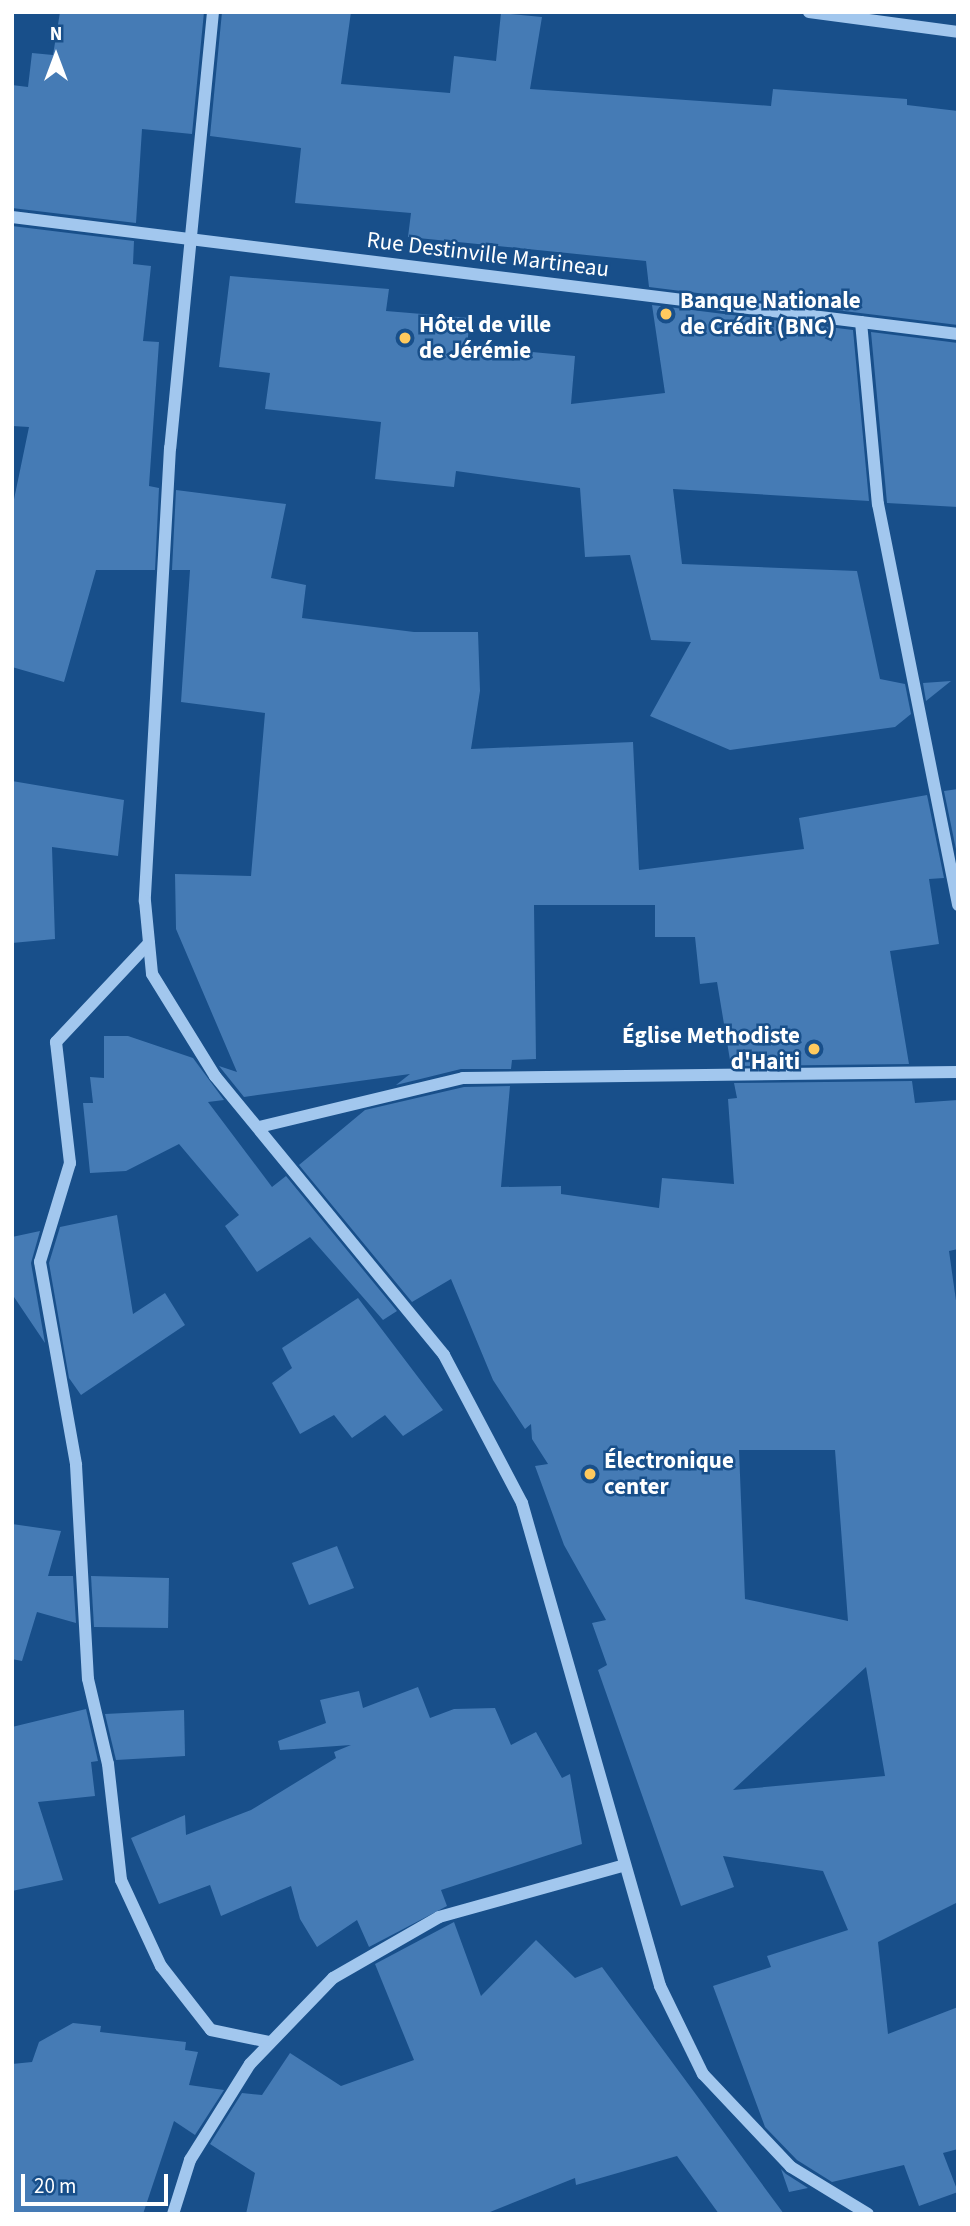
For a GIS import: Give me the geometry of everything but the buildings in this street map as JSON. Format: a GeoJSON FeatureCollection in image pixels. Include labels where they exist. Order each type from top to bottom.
{"type":"FeatureCollection","features":[{"type":"Feature","properties":{"kind":"street"},"geometry":{"type":"LineString","coordinates":[[213,12],[170,448],[145,901],[152,974],[186,1038],[444,1355],[522,1503],[660,1986],[703,2074],[791,2167],[868,2214]]}},
{"type":"Feature","properties":{"kind":"street"},"geometry":{"type":"LineString","coordinates":[[812,12],[958,33]]}},
{"type":"Feature","properties":{"kind":"street","name":"Rue Destinville Martineau"},"geometry":{"type":"LineString","coordinates":[[12,217],[958,334]]}},
{"type":"Feature","properties":{"kind":"street"},"geometry":{"type":"LineString","coordinates":[[861,323],[878,504],[958,905]]}},
{"type":"Feature","properties":{"kind":"street"},"geometry":{"type":"LineString","coordinates":[[149,943],[56,1042],[70,1163],[40,1262],[76,1465],[88,1679],[108,1764],[121,1880],[161,1966],[211,2030],[269,2042]]}},
{"type":"Feature","properties":{"kind":"street"},"geometry":{"type":"LineString","coordinates":[[259,1127],[463,1078],[958,1072]]}},
{"type":"Feature","properties":{"kind":"street"},"geometry":{"type":"LineString","coordinates":[[173,2214],[190,2160],[269,2042],[333,1978],[439,1917],[625,1865]]}},
{"type":"Feature","properties":{"kind":"place","name":"Banque Nationale de Crédit (BNC)"},"geometry":{"type":"Point","coordinates":[666,314]}},
{"type":"Feature","properties":{"kind":"place","name":"Hôtel de ville de Jérémie"},"geometry":{"type":"Point","coordinates":[405,338]}},
{"type":"Feature","properties":{"kind":"place","name":"Église Methodiste d'Haiti"},"geometry":{"type":"Point","coordinates":[814,1049]}},
{"type":"Feature","properties":{"kind":"place","name":"Électronique center"},"geometry":{"type":"Point","coordinates":[590,1474]}}]}
